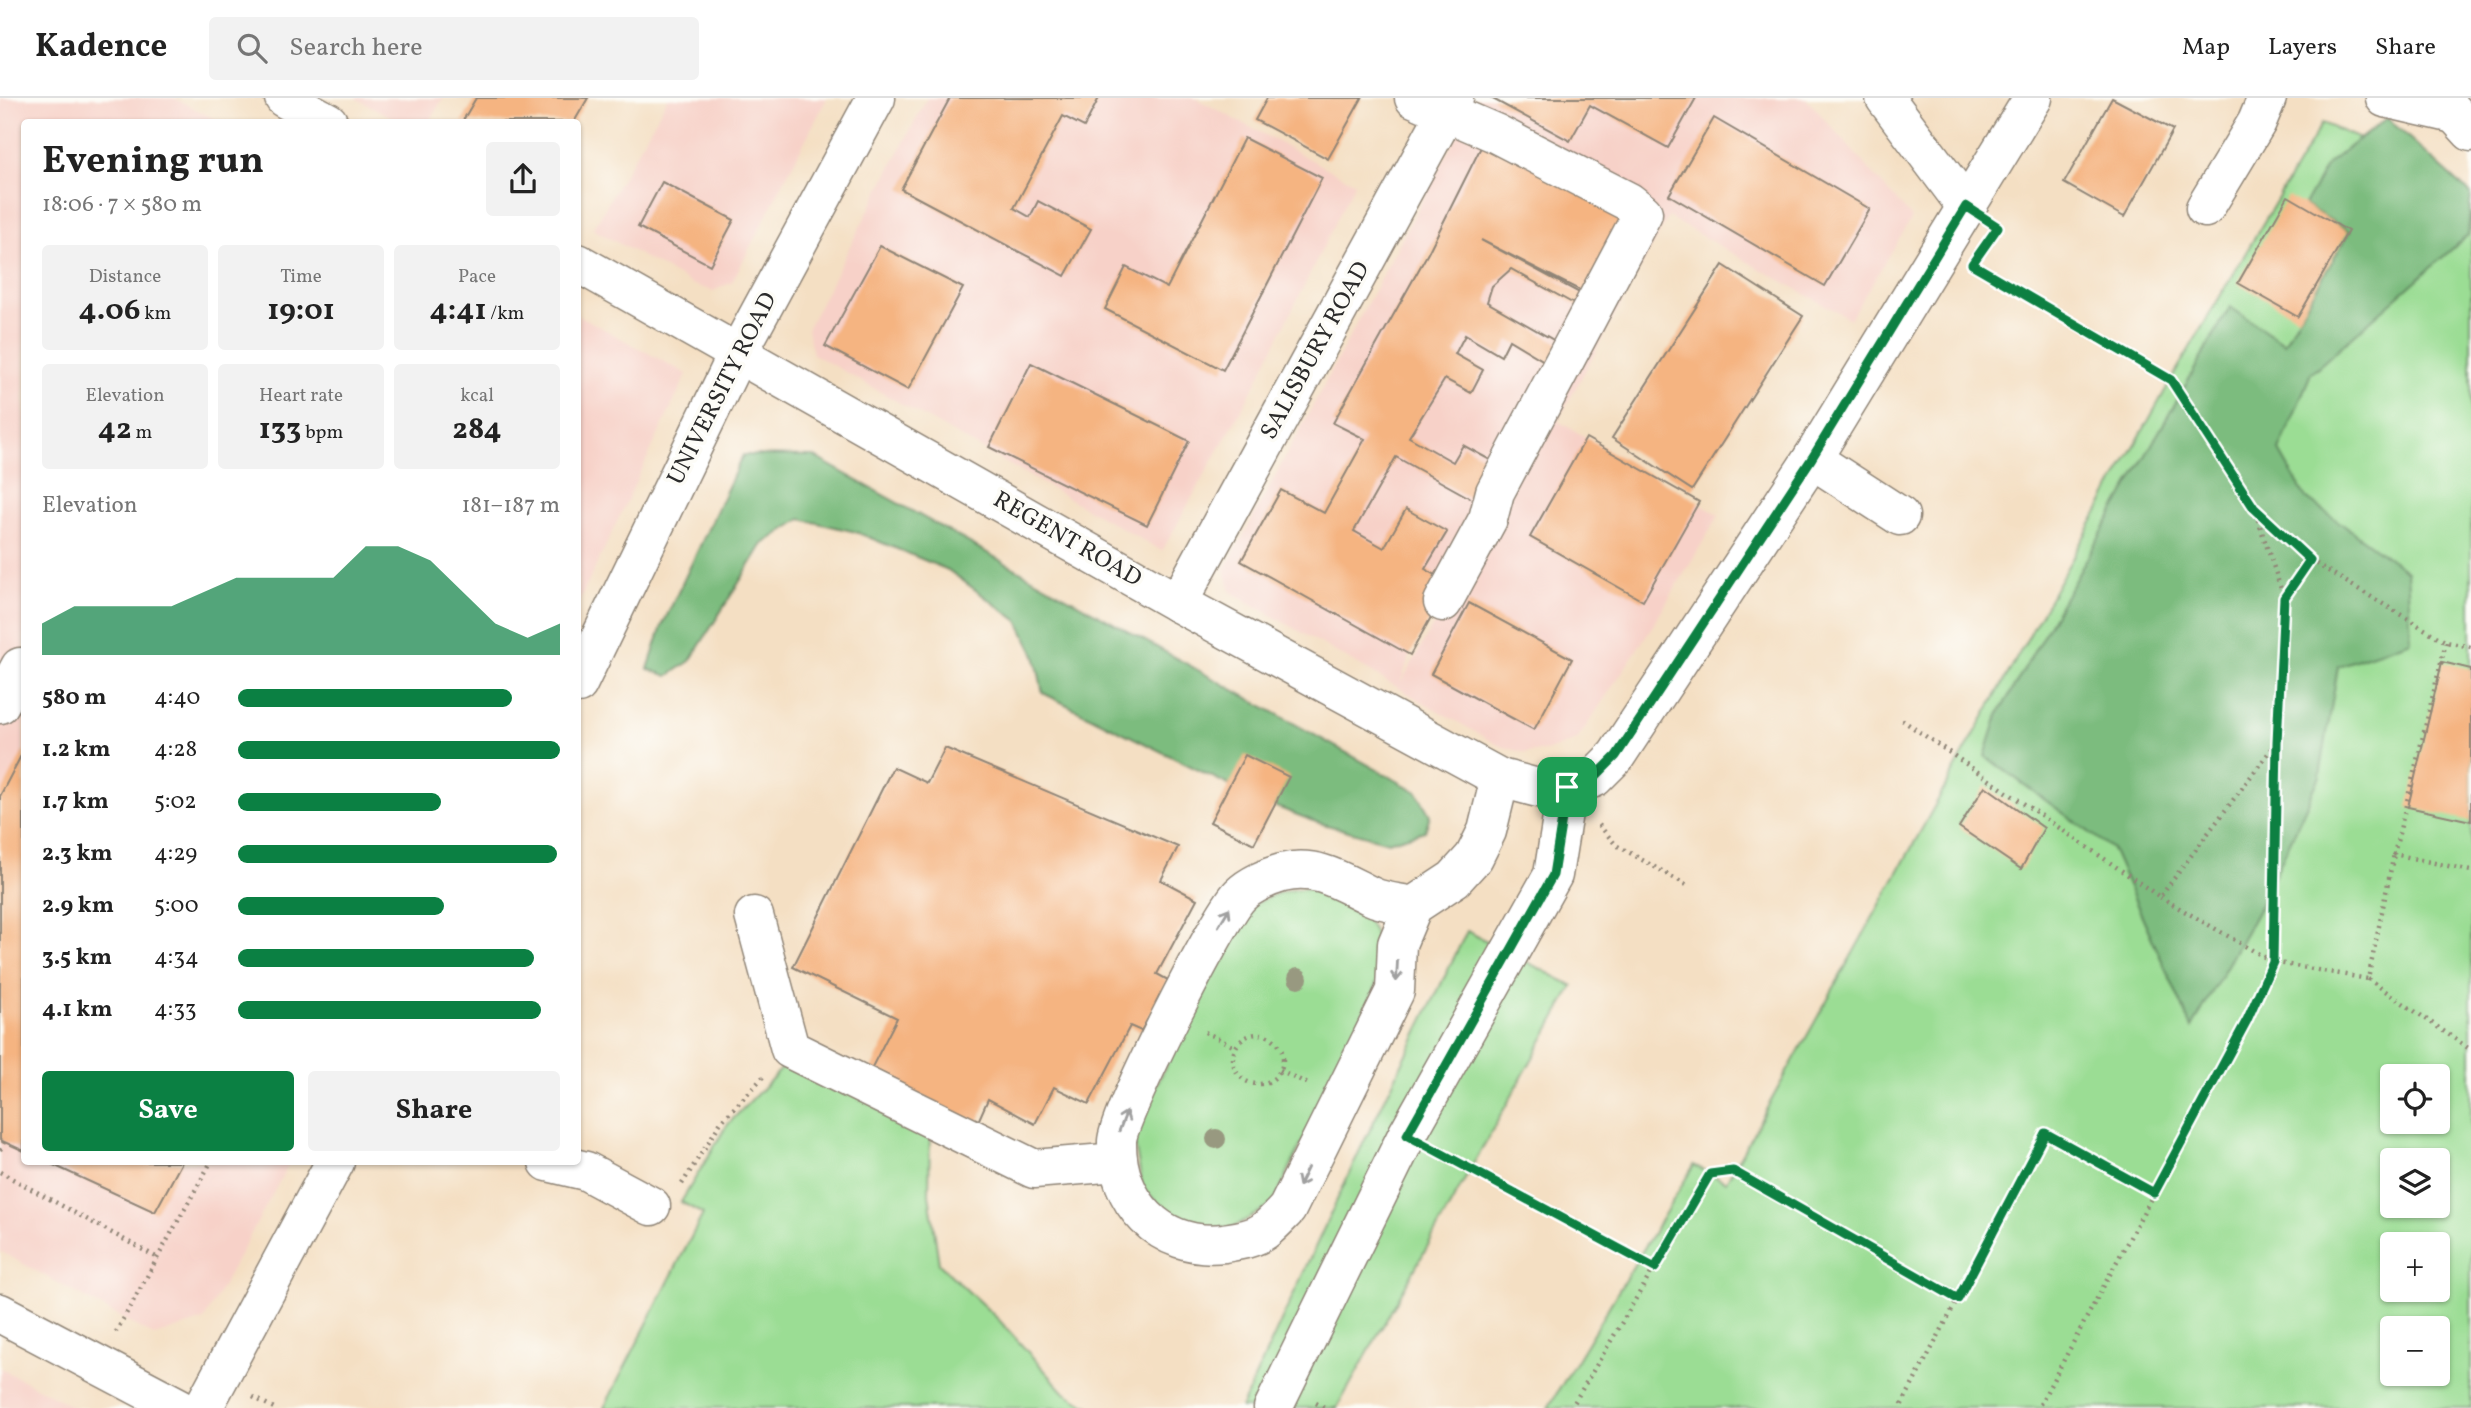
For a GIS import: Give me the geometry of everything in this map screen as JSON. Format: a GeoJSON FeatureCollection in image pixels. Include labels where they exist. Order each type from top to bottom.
{"type":"FeatureCollection","features":[{"type":"Feature","properties":{"kind":"street"},"geometry":{"type":"LineString","coordinates":[[284,98],[322,119]]}},
{"type":"Feature","properties":{"kind":"street","name":"UNIVERSITY ROAD"},"geometry":{"type":"LineString","coordinates":[[581,678],[738,353],[876,98]]}},
{"type":"Feature","properties":{"kind":"street"},"geometry":{"type":"LineString","coordinates":[[1885,98],[1966,206]]}},
{"type":"Feature","properties":{"kind":"street"},"geometry":{"type":"LineString","coordinates":[[1273,1408],[1407,1135],[1553,875],[1567,787],[1594,778],[1616,756],[1812,458],[2033,98]]}},
{"type":"Feature","properties":{"kind":"street"},"geometry":{"type":"LineString","coordinates":[[2205,208],[2258,122],[2267,98]]}},
{"type":"Feature","properties":{"kind":"street"},"geometry":{"type":"LineString","coordinates":[[2385,98],[2455,115]]}},
{"type":"Feature","properties":{"kind":"street"},"geometry":{"type":"LineString","coordinates":[[1438,103],[1629,202],[1643,213],[1495,492],[1488,519],[1444,602]]}},
{"type":"Feature","properties":{"kind":"street","name":"SALISBURY ROAD"},"geometry":{"type":"LineString","coordinates":[[1178,603],[1438,103]]}},
{"type":"Feature","properties":{"kind":"street","name":"REGENT ROAD"},"geometry":{"type":"LineString","coordinates":[[581,265],[1178,603],[1500,778],[1538,788],[1567,787]]}},
{"type":"Feature","properties":{"kind":"street"},"geometry":{"type":"LineString","coordinates":[[1812,458],[1900,516]]}},
{"type":"Feature","properties":{"kind":"street"},"geometry":{"type":"LineString","coordinates":[[0,704],[21,668]]}},
{"type":"Feature","properties":{"kind":"street"},"geometry":{"type":"LineString","coordinates":[[1413,906],[1373,897],[1349,882],[1326,874],[1304,871],[1282,873],[1241,894],[1226,912],[1128,1108],[1117,1136],[1117,1162],[1130,1200],[1147,1219],[1167,1233],[1189,1242],[1209,1244],[1238,1241],[1263,1232],[1287,1209],[1395,991],[1397,944],[1413,906],[1454,879],[1474,857],[1487,831],[1500,778]]}},
{"type":"Feature","properties":{"kind":"street"},"geometry":{"type":"LineString","coordinates":[[754,916],[790,1049],[1034,1169],[1117,1162]]}},
{"type":"Feature","properties":{"kind":"street"},"geometry":{"type":"LineString","coordinates":[[203,1408],[333,1165]]}},
{"type":"Feature","properties":{"kind":"street"},"geometry":{"type":"LineString","coordinates":[[561,1165],[586,1171],[651,1206]]}},
{"type":"Feature","properties":{"kind":"street"},"geometry":{"type":"LineString","coordinates":[[0,1313],[180,1408]]}},
{"type":"Feature","properties":{"kind":"path"},"geometry":{"type":"LineString","coordinates":[[1979,254],[1972,264],[2171,380],[2254,508],[2310,560],[2446,642],[2471,647]]}},
{"type":"Feature","properties":{"kind":"path"},"geometry":{"type":"LineString","coordinates":[[2038,1408],[2247,1020],[2273,962],[2277,742],[2284,598],[2254,508]]}},
{"type":"Feature","properties":{"kind":"path"},"geometry":{"type":"LineString","coordinates":[[2284,598],[2310,560]]}},
{"type":"Feature","properties":{"kind":"path"},"geometry":{"type":"LineString","coordinates":[[2368,979],[2394,854],[2446,642]]}},
{"type":"Feature","properties":{"kind":"path"},"geometry":{"type":"LineString","coordinates":[[1902,720],[2160,897],[2273,962],[2368,979],[2471,1050]]}},
{"type":"Feature","properties":{"kind":"path"},"geometry":{"type":"LineString","coordinates":[[2160,897],[2277,742]]}},
{"type":"Feature","properties":{"kind":"path"},"geometry":{"type":"LineString","coordinates":[[1567,787],[1616,845],[1690,887]]}},
{"type":"Feature","properties":{"kind":"path"},"geometry":{"type":"LineString","coordinates":[[2394,854],[2471,871]]}},
{"type":"Feature","properties":{"kind":"path"},"geometry":{"type":"LineString","coordinates":[[1200,1029],[1235,1047]]}},
{"type":"Feature","properties":{"kind":"path"},"geometry":{"type":"LineString","coordinates":[[1254,1034],[1269,1037],[1280,1047],[1283,1063],[1269,1082],[1246,1082],[1235,1070],[1235,1047],[1254,1034]]}},
{"type":"Feature","properties":{"kind":"path"},"geometry":{"type":"LineString","coordinates":[[651,1206],[674,1198],[721,1122],[790,1049]]}},
{"type":"Feature","properties":{"kind":"path"},"geometry":{"type":"LineString","coordinates":[[1900,1408],[2045,1133],[2154,1193]]}},
{"type":"Feature","properties":{"kind":"path"},"geometry":{"type":"LineString","coordinates":[[1407,1135],[1655,1268]]}},
{"type":"Feature","properties":{"kind":"path"},"geometry":{"type":"LineString","coordinates":[[0,1150],[4,1142]]}},
{"type":"Feature","properties":{"kind":"path"},"geometry":{"type":"LineString","coordinates":[[115,1334],[209,1165]]}},
{"type":"Feature","properties":{"kind":"path"},"geometry":{"type":"LineString","coordinates":[[1571,1408],[1710,1174],[1733,1171],[1958,1299]]}},
{"type":"Feature","properties":{"kind":"path"},"geometry":{"type":"LineString","coordinates":[[0,1172],[158,1258]]}},
{"type":"Feature","properties":{"kind":"shaded area"},"geometry":{"type":"Polygon","coordinates":[[[0,98],[174,98],[214,119],[21,119],[21,1165],[288,1165],[204,1320],[154,1336],[0,1251],[0,98]]]}},
{"type":"Feature","properties":{"kind":"shaded area"},"geometry":{"type":"Polygon","coordinates":[[[355,98],[443,98],[431,119],[395,119],[355,98]]]}},
{"type":"Feature","properties":{"kind":"shaded area"},"geometry":{"type":"Polygon","coordinates":[[[668,98],[827,98],[732,282],[713,291],[694,285],[593,229],[668,98]]]}},
{"type":"Feature","properties":{"kind":"shaded area"},"geometry":{"type":"Polygon","coordinates":[[[927,98],[1195,98],[1355,183],[1254,387],[1162,551],[813,354],[807,329],[927,98]]]}},
{"type":"Feature","properties":{"kind":"shaded area"},"geometry":{"type":"Polygon","coordinates":[[[1477,98],[1806,98],[1912,218],[1850,319],[1668,217],[1558,421],[1719,515],[1652,627],[1577,740],[1551,750],[1525,753],[1498,745],[1231,592],[1225,570],[1477,98]],[[1480,541],[1450,583],[1410,655],[1402,681],[1480,541]]]}},
{"type":"Feature","properties":{"kind":"shaded area"},"geometry":{"type":"Polygon","coordinates":[[[581,317],[687,374],[581,598],[581,317]]]}},
{"type":"Feature","properties":{"kind":"shaded area"},"geometry":{"type":"Polygon","coordinates":[[[0,1368],[64,1402],[74,1408],[0,1408],[0,1368]]]}},
{"type":"Feature","properties":{"kind":"green space"},"geometry":{"type":"Polygon","coordinates":[[[2387,118],[2471,194],[2468,235],[2311,373],[2279,451],[2306,498],[2407,571],[2411,641],[2338,666],[2320,776],[2264,899],[2192,1028],[2112,849],[1985,756],[1998,715],[2230,307],[2284,343],[2350,231],[2304,205],[2328,163],[2387,118]]]}},
{"type":"Feature","properties":{"kind":"green space"},"geometry":{"type":"Polygon","coordinates":[[[2322,123],[2394,153],[2471,214],[2471,1408],[1548,1408],[1694,1165],[1726,1182],[2171,380],[2322,123]]]}},
{"type":"Feature","properties":{"kind":"green space"},"geometry":{"type":"Polygon","coordinates":[[[743,455],[813,456],[1417,792],[1430,815],[1425,831],[1388,842],[1316,822],[1261,801],[1043,693],[1035,655],[1018,621],[948,570],[856,532],[801,519],[763,544],[690,661],[668,676],[648,669],[662,626],[743,455]]]}},
{"type":"Feature","properties":{"kind":"green space"},"geometry":{"type":"Polygon","coordinates":[[[1312,888],[1343,903],[1364,918],[1377,939],[1382,974],[1273,1204],[1230,1229],[1180,1223],[1143,1189],[1134,1139],[1141,1115],[1245,911],[1277,894],[1312,888]]]}},
{"type":"Feature","properties":{"kind":"green space"},"geometry":{"type":"Polygon","coordinates":[[[1467,931],[1573,986],[1337,1408],[1241,1408],[1360,1150],[1467,931]]]}},
{"type":"Feature","properties":{"kind":"green space"},"geometry":{"type":"Polygon","coordinates":[[[791,1059],[930,1128],[929,1194],[939,1264],[999,1320],[1065,1393],[1092,1408],[604,1408],[703,1214],[681,1202],[727,1125],[791,1059]]]}},
{"type":"Feature","properties":{"kind":"building"},"geometry":{"type":"Polygon","coordinates":[[[476,98],[588,98],[576,119],[464,119],[476,98]]]}},
{"type":"Feature","properties":{"kind":"building"},"geometry":{"type":"Polygon","coordinates":[[[950,98],[1099,98],[1084,127],[1063,116],[1014,208],[1030,217],[1038,201],[1091,229],[1065,276],[901,189],[950,98]]]}},
{"type":"Feature","properties":{"kind":"building"},"geometry":{"type":"Polygon","coordinates":[[[1267,98],[1362,98],[1328,159],[1255,120],[1267,98]]]}},
{"type":"Feature","properties":{"kind":"building"},"geometry":{"type":"Polygon","coordinates":[[[1491,98],[1696,98],[1668,148],[1590,105],[1570,141],[1491,98]]]}},
{"type":"Feature","properties":{"kind":"building"},"geometry":{"type":"Polygon","coordinates":[[[2112,98],[2173,130],[2124,217],[2064,183],[2112,98]]]}},
{"type":"Feature","properties":{"kind":"building"},"geometry":{"type":"Polygon","coordinates":[[[1714,118],[1870,209],[1825,286],[1669,195],[1714,118]]]}},
{"type":"Feature","properties":{"kind":"building"},"geometry":{"type":"Polygon","coordinates":[[[1244,138],[1322,178],[1223,370],[1105,309],[1126,267],[1167,288],[1244,138]]]}},
{"type":"Feature","properties":{"kind":"building"},"geometry":{"type":"Polygon","coordinates":[[[1484,141],[1634,218],[1593,297],[1481,240],[1589,298],[1583,309],[1511,269],[1492,286],[1487,302],[1562,345],[1551,365],[1509,340],[1501,356],[1465,335],[1455,354],[1483,370],[1471,393],[1445,379],[1409,437],[1453,462],[1463,445],[1501,466],[1479,503],[1396,457],[1354,531],[1384,548],[1406,509],[1447,532],[1425,569],[1450,583],[1410,655],[1241,561],[1281,490],[1324,513],[1365,439],[1333,423],[1428,253],[1484,141]]]}},
{"type":"Feature","properties":{"kind":"building"},"geometry":{"type":"Polygon","coordinates":[[[662,182],[734,220],[710,265],[638,227],[662,182]]]}},
{"type":"Feature","properties":{"kind":"building"},"geometry":{"type":"Polygon","coordinates":[[[2288,196],[2348,231],[2298,317],[2238,283],[2288,196]]]}},
{"type":"Feature","properties":{"kind":"building"},"geometry":{"type":"Polygon","coordinates":[[[880,246],[963,288],[908,390],[825,346],[880,246]]]}},
{"type":"Feature","properties":{"kind":"building"},"geometry":{"type":"Polygon","coordinates":[[[1723,265],[1803,316],[1692,490],[1612,438],[1723,265]]]}},
{"type":"Feature","properties":{"kind":"building"},"geometry":{"type":"Polygon","coordinates":[[[1031,363],[1189,441],[1147,525],[989,447],[1031,363]]]}},
{"type":"Feature","properties":{"kind":"building"},"geometry":{"type":"Polygon","coordinates":[[[1586,438],[1699,502],[1643,601],[1530,537],[1586,438]]]}},
{"type":"Feature","properties":{"kind":"building"},"geometry":{"type":"Polygon","coordinates":[[[1469,603],[1572,659],[1534,730],[1431,674],[1469,603]]]}},
{"type":"Feature","properties":{"kind":"building"},"geometry":{"type":"Polygon","coordinates":[[[2442,662],[2471,669],[2471,821],[2408,807],[2442,662]]]}},
{"type":"Feature","properties":{"kind":"building"},"geometry":{"type":"Polygon","coordinates":[[[945,748],[1178,847],[1161,880],[1197,899],[1157,974],[1168,980],[1155,1006],[1141,1031],[1130,1026],[1089,1104],[1054,1087],[1035,1124],[988,1099],[977,1124],[870,1071],[897,1018],[793,967],[893,767],[927,783],[945,748]]]}},
{"type":"Feature","properties":{"kind":"building"},"geometry":{"type":"Polygon","coordinates":[[[1245,755],[1289,777],[1254,844],[1210,822],[1245,755]]]}},
{"type":"Feature","properties":{"kind":"building"},"geometry":{"type":"Polygon","coordinates":[[[21,756],[21,1150],[0,1140],[0,796],[21,756]]]}},
{"type":"Feature","properties":{"kind":"building"},"geometry":{"type":"Polygon","coordinates":[[[1985,786],[2044,828],[2021,869],[1959,827],[1985,786]]]}},
{"type":"Feature","properties":{"kind":"building"},"geometry":{"type":"Polygon","coordinates":[[[53,1165],[180,1165],[155,1212],[53,1165]]]}},
{"type":"Feature","properties":{"kind":"route"},"geometry":{"type":"LineString","coordinates":[[1966,206],[1998,227],[1972,264],[2171,380],[2254,508],[2310,560],[2284,598],[2277,742],[2273,962],[2247,1020],[2154,1193],[2045,1133],[1958,1299],[1733,1171],[1710,1174],[1655,1268],[1472,1167],[1407,1135],[1553,875],[1567,787],[1594,778],[1616,756],[1812,458],[1966,206]]}}]}
